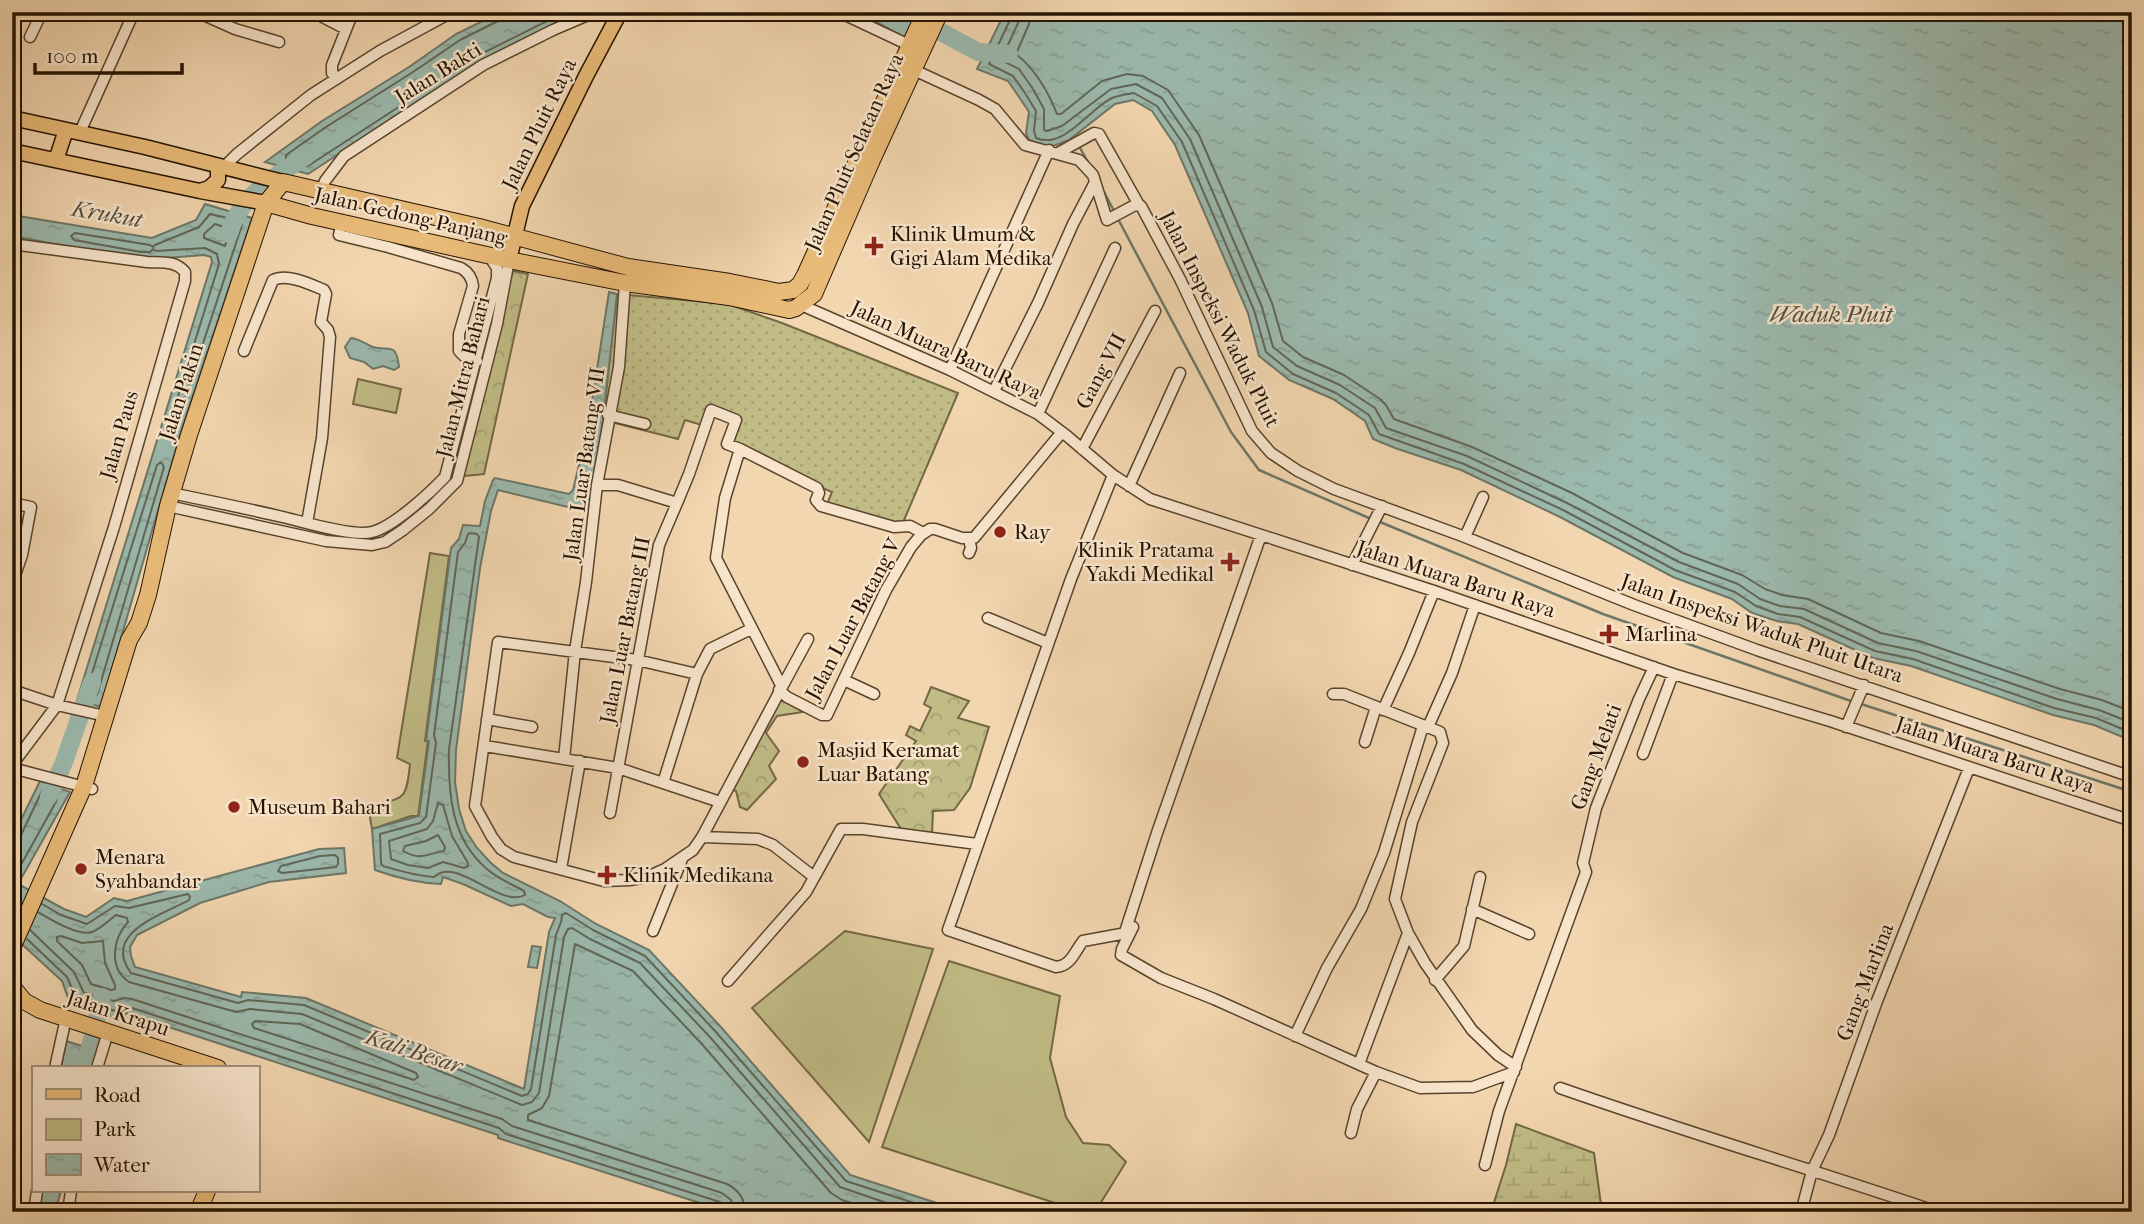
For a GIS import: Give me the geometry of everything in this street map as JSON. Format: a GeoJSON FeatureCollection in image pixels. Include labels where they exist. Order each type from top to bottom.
{"type":"FeatureCollection","features":[{"type":"Feature","properties":{"kind":"highway","name":"Jalan Pluit Selatan Raya"},"geometry":{"type":"LineString","coordinates":[[793,290],[806,275],[915,45],[925,12]]}},
{"type":"Feature","properties":{"kind":"highway","name":"Jalan Pluit Selatan Raya"},"geometry":{"type":"LineString","coordinates":[[801,304],[814,294],[914,70],[915,45],[940,12]]}},
{"type":"Feature","properties":{"kind":"highway","name":"Jalan Gedong Panjang"},"geometry":{"type":"LineString","coordinates":[[280,182],[514,236],[628,267],[779,292],[793,290]]}},
{"type":"Feature","properties":{"kind":"highway","name":"Jalan Pakin"},"geometry":{"type":"LineString","coordinates":[[14,953],[119,706],[137,644],[139,623],[148,595],[169,500],[259,202],[280,182]]}},
{"type":"Feature","properties":{"kind":"highway","name":"Jalan Gedong Panjang"},"geometry":{"type":"LineString","coordinates":[[259,202],[489,256],[625,283],[729,296],[789,310],[801,304]]}},
{"type":"Feature","properties":{"kind":"highway","name":"Jalan Pakin"},"geometry":{"type":"LineString","coordinates":[[85,787],[103,715],[129,640],[139,623]]}},
{"type":"Feature","properties":{"kind":"highway","name":"Jalan Krapu"},"geometry":{"type":"LineString","coordinates":[[13,991],[40,1010],[212,1066]]}},
{"type":"Feature","properties":{"kind":"highway"},"geometry":{"type":"LineString","coordinates":[[198,1212],[207,1192]]}},
{"type":"Feature","properties":{"kind":"main road","name":"Jalan Pluit Raya"},"geometry":{"type":"LineString","coordinates":[[509,260],[522,206],[620,12]]}},
{"type":"Feature","properties":{"kind":"main road","name":"Jalan Gedong Panjang"},"geometry":{"type":"LineString","coordinates":[[12,118],[280,182]]}},
{"type":"Feature","properties":{"kind":"main road"},"geometry":{"type":"LineString","coordinates":[[57,160],[73,131]]}},
{"type":"Feature","properties":{"kind":"main road","name":"Jalan Gedong Panjang"},"geometry":{"type":"LineString","coordinates":[[12,151],[259,202]]}},
{"type":"Feature","properties":{"kind":"main road"},"geometry":{"type":"LineString","coordinates":[[206,192],[225,168]]}},
{"type":"Feature","properties":{"kind":"street"},"geometry":{"type":"LineString","coordinates":[[30,37],[42,12]]}},
{"type":"Feature","properties":{"kind":"street"},"geometry":{"type":"LineString","coordinates":[[73,131],[134,12]]}},
{"type":"Feature","properties":{"kind":"street"},"geometry":{"type":"LineString","coordinates":[[197,12],[234,29],[279,42]]}},
{"type":"Feature","properties":{"kind":"street"},"geometry":{"type":"LineString","coordinates":[[313,12],[346,29]]}},
{"type":"Feature","properties":{"kind":"street"},"geometry":{"type":"LineString","coordinates":[[337,78],[332,73],[332,65],[353,12]]}},
{"type":"Feature","properties":{"kind":"street"},"geometry":{"type":"LineString","coordinates":[[225,168],[237,154],[311,94],[380,51],[452,12]]}},
{"type":"Feature","properties":{"kind":"street","name":"Jalan Bakti"},"geometry":{"type":"LineString","coordinates":[[321,191],[325,181],[344,156],[415,109],[483,65],[595,12]]}},
{"type":"Feature","properties":{"kind":"street"},"geometry":{"type":"LineString","coordinates":[[839,12],[915,45]]}},
{"type":"Feature","properties":{"kind":"street","name":"Jalan Inspeksi Waduk Pluit"},"geometry":{"type":"LineString","coordinates":[[914,70],[995,109],[1024,145],[1079,160],[1093,175],[1105,219],[1139,205],[1180,279],[1252,431],[1270,453],[1298,471],[1334,489],[1382,506]]}},
{"type":"Feature","properties":{"kind":"street"},"geometry":{"type":"LineString","coordinates":[[950,370],[1054,152],[1094,132],[1099,134],[1139,205]]}},
{"type":"Feature","properties":{"kind":"street"},"geometry":{"type":"LineString","coordinates":[[994,391],[1094,184]]}},
{"type":"Feature","properties":{"kind":"street"},"geometry":{"type":"LineString","coordinates":[[342,222],[339,235],[427,258],[467,272],[473,286],[459,334],[459,351],[477,361]]}},
{"type":"Feature","properties":{"kind":"street","name":"Jalan Paus"},"geometry":{"type":"LineString","coordinates":[[12,244],[169,263],[179,265],[185,272],[185,281],[114,527],[57,705],[12,766]]}},
{"type":"Feature","properties":{"kind":"street"},"geometry":{"type":"LineString","coordinates":[[427,258],[438,254],[445,245]]}},
{"type":"Feature","properties":{"kind":"street"},"geometry":{"type":"LineString","coordinates":[[1038,414],[1115,248]]}},
{"type":"Feature","properties":{"kind":"street","name":"Jalan Mitra Bahari"},"geometry":{"type":"LineString","coordinates":[[169,500],[369,533],[379,530],[429,494],[445,477],[477,361],[492,323],[498,273],[489,256]]}},
{"type":"Feature","properties":{"kind":"street","name":"Jalan Mitra Bahari"},"geometry":{"type":"LineString","coordinates":[[169,500],[326,541],[372,545],[385,542],[429,509],[457,481],[492,323],[509,260]]}},
{"type":"Feature","properties":{"kind":"street"},"geometry":{"type":"LineString","coordinates":[[244,351],[274,280],[280,276],[324,290],[326,294],[321,322],[330,337],[322,439],[307,523]]}},
{"type":"Feature","properties":{"kind":"street","name":"Jalan Luar Batang VII"},"geometry":{"type":"LineString","coordinates":[[564,759],[597,485],[619,367],[625,283]]}},
{"type":"Feature","properties":{"kind":"street","name":"Jalan Muara Baru Raya"},"geometry":{"type":"LineString","coordinates":[[801,304],[950,370],[1038,414],[1113,475],[1150,499],[1434,591],[1674,674],[2132,821]]}},
{"type":"Feature","properties":{"kind":"street","name":"Gang VII"},"geometry":{"type":"LineString","coordinates":[[1082,449],[1155,311]]}},
{"type":"Feature","properties":{"kind":"street"},"geometry":{"type":"LineString","coordinates":[[1129,486],[1180,373]]}},
{"type":"Feature","properties":{"kind":"street","name":"Jalan Luar Batang III"},"geometry":{"type":"LineString","coordinates":[[610,813],[659,545],[689,474],[711,410],[736,420],[727,444],[740,449]]}},
{"type":"Feature","properties":{"kind":"street"},"geometry":{"type":"LineString","coordinates":[[608,415],[645,424]]}},
{"type":"Feature","properties":{"kind":"street"},"geometry":{"type":"LineString","coordinates":[[969,554],[969,539],[974,538],[1062,432]]}},
{"type":"Feature","properties":{"kind":"street","name":"Jalan Luar Batang V"},"geometry":{"type":"LineString","coordinates":[[923,533],[906,525],[894,527],[821,506],[816,500],[819,493],[817,488],[740,449],[725,498],[716,558],[745,612],[780,688],[788,697],[824,716],[828,713],[886,590],[923,533],[935,529],[969,539]]}},
{"type":"Feature","properties":{"kind":"street"},"geometry":{"type":"LineString","coordinates":[[1113,475],[1071,579],[948,930],[1056,967],[1063,967],[1068,963],[1083,941],[1125,932],[1261,535]]}},
{"type":"Feature","properties":{"kind":"street"},"geometry":{"type":"LineString","coordinates":[[597,485],[618,485],[677,503]]}},
{"type":"Feature","properties":{"kind":"street"},"geometry":{"type":"LineString","coordinates":[[1465,537],[1483,497]]}},
{"type":"Feature","properties":{"kind":"street"},"geometry":{"type":"LineString","coordinates":[[12,503],[31,507],[22,555],[12,584]]}},
{"type":"Feature","properties":{"kind":"street"},"geometry":{"type":"LineString","coordinates":[[1352,565],[1382,506]]}},
{"type":"Feature","properties":{"kind":"street","name":"Jalan Inspeksi Waduk Pluit Utara"},"geometry":{"type":"LineString","coordinates":[[1382,506],[1757,650],[2132,777]]}},
{"type":"Feature","properties":{"kind":"street"},"geometry":{"type":"LineString","coordinates":[[289,531],[293,519]]}},
{"type":"Feature","properties":{"kind":"street"},"geometry":{"type":"LineString","coordinates":[[326,541],[331,528]]}},
{"type":"Feature","properties":{"kind":"street"},"geometry":{"type":"LineString","coordinates":[[1365,742],[1379,708],[1409,653],[1434,591]]}},
{"type":"Feature","properties":{"kind":"street"},"geometry":{"type":"LineString","coordinates":[[1295,1036],[1327,968],[1361,909],[1384,853],[1426,726],[1452,673],[1475,605]]}},
{"type":"Feature","properties":{"kind":"street"},"geometry":{"type":"LineString","coordinates":[[988,618],[1048,643]]}},
{"type":"Feature","properties":{"kind":"street"},"geometry":{"type":"LineString","coordinates":[[663,783],[696,674],[710,649],[751,629]]}},
{"type":"Feature","properties":{"kind":"street"},"geometry":{"type":"LineString","coordinates":[[780,688],[808,639]]}},
{"type":"Feature","properties":{"kind":"street"},"geometry":{"type":"LineString","coordinates":[[682,858],[647,877],[604,881],[507,854],[492,837],[475,806],[498,642],[637,660],[696,674]]}},
{"type":"Feature","properties":{"kind":"street","name":"Gang Melati"},"geometry":{"type":"LineString","coordinates":[[1485,1165],[1499,1111],[1586,872],[1583,863],[1596,808],[1654,667]]}},
{"type":"Feature","properties":{"kind":"street"},"geometry":{"type":"LineString","coordinates":[[1643,754],[1674,674]]}},
{"type":"Feature","properties":{"kind":"street"},"geometry":{"type":"LineString","coordinates":[[844,680],[874,694]]}},
{"type":"Feature","properties":{"kind":"street"},"geometry":{"type":"LineString","coordinates":[[1846,727],[1864,685]]}},
{"type":"Feature","properties":{"kind":"street","name":"Jalan Luar Batang V"},"geometry":{"type":"LineString","coordinates":[[682,858],[695,848],[702,837],[780,688]]}},
{"type":"Feature","properties":{"kind":"street"},"geometry":{"type":"LineString","coordinates":[[12,690],[57,705],[103,715]]}},
{"type":"Feature","properties":{"kind":"street"},"geometry":{"type":"LineString","coordinates":[[1131,914],[1133,929],[1121,955],[1161,978],[1376,1072],[1424,1088],[1473,1087],[1515,1069],[1472,1030],[1435,980],[1408,933],[1395,899],[1412,822],[1443,743],[1440,732],[1344,694],[1333,694]]}},
{"type":"Feature","properties":{"kind":"street"},"geometry":{"type":"LineString","coordinates":[[487,719],[532,727]]}},
{"type":"Feature","properties":{"kind":"street"},"geometry":{"type":"LineString","coordinates":[[485,746],[618,768],[720,802]]}},
{"type":"Feature","properties":{"kind":"street"},"geometry":{"type":"LineString","coordinates":[[561,869],[580,761]]}},
{"type":"Feature","properties":{"kind":"street"},"geometry":{"type":"LineString","coordinates":[[12,766],[85,787]]}},
{"type":"Feature","properties":{"kind":"street","name":"Gang Marlina"},"geometry":{"type":"LineString","coordinates":[[1801,1212],[1812,1171],[1829,1135],[1877,1002],[1969,768]]}},
{"type":"Feature","properties":{"kind":"street"},"geometry":{"type":"LineString","coordinates":[[728,981],[806,892],[838,834],[845,828],[977,844]]}},
{"type":"Feature","properties":{"kind":"street"},"geometry":{"type":"LineString","coordinates":[[702,837],[758,839],[773,845],[814,877]]}},
{"type":"Feature","properties":{"kind":"street"},"geometry":{"type":"LineString","coordinates":[[653,931],[682,858]]}},
{"type":"Feature","properties":{"kind":"street"},"geometry":{"type":"LineString","coordinates":[[1435,980],[1461,951],[1480,877]]}},
{"type":"Feature","properties":{"kind":"street"},"geometry":{"type":"LineString","coordinates":[[1472,909],[1529,934]]}},
{"type":"Feature","properties":{"kind":"street"},"geometry":{"type":"LineString","coordinates":[[1359,1064],[1408,933]]}},
{"type":"Feature","properties":{"kind":"street"},"geometry":{"type":"LineString","coordinates":[[56,1066],[68,1019]]}},
{"type":"Feature","properties":{"kind":"street"},"geometry":{"type":"LineString","coordinates":[[98,1066],[107,1031]]}},
{"type":"Feature","properties":{"kind":"street"},"geometry":{"type":"LineString","coordinates":[[1351,1133],[1357,1109],[1376,1072]]}},
{"type":"Feature","properties":{"kind":"street"},"geometry":{"type":"LineString","coordinates":[[1560,1088],[1661,1124],[1840,1178],[1938,1212]]}},
{"type":"Feature","properties":{"kind":"street"},"geometry":{"type":"LineString","coordinates":[[34,1212],[37,1192]]}},
{"type":"Feature","properties":{"kind":"street"},"geometry":{"type":"LineString","coordinates":[[68,1212],[71,1192]]}},
{"type":"Feature","properties":{"kind":"green space"},"geometry":{"type":"Polygon","coordinates":[[[504,269],[528,274],[484,474],[464,476],[458,471],[504,269]]]}},
{"type":"Feature","properties":{"kind":"green space"},"geometry":{"type":"Polygon","coordinates":[[[617,294],[728,304],[958,393],[899,532],[825,509],[832,492],[730,448],[741,421],[713,410],[705,426],[685,420],[678,439],[603,420],[617,294]]]}},
{"type":"Feature","properties":{"kind":"green space"},"geometry":{"type":"Polygon","coordinates":[[[358,379],[401,389],[396,413],[353,404],[358,379]]]}},
{"type":"Feature","properties":{"kind":"green space"},"geometry":{"type":"Polygon","coordinates":[[[430,553],[449,556],[418,816],[372,829],[368,806],[396,799],[407,786],[410,764],[397,758],[430,553]]]}},
{"type":"Feature","properties":{"kind":"green space"},"geometry":{"type":"Polygon","coordinates":[[[931,687],[969,701],[958,718],[989,727],[970,788],[954,810],[933,811],[932,834],[901,829],[879,794],[916,741],[906,735],[910,726],[920,731],[931,708],[924,704],[931,687]]]}},
{"type":"Feature","properties":{"kind":"green space"},"geometry":{"type":"Polygon","coordinates":[[[777,697],[803,712],[777,716],[766,733],[779,751],[769,766],[776,779],[747,810],[740,807],[736,791],[731,789],[777,697]]]}},
{"type":"Feature","properties":{"kind":"green space"},"geometry":{"type":"Polygon","coordinates":[[[845,931],[933,949],[869,1142],[752,1008],[845,931]]]}},
{"type":"Feature","properties":{"kind":"green space"},"geometry":{"type":"Polygon","coordinates":[[[949,961],[1060,996],[1050,1058],[1066,1117],[1083,1143],[1109,1145],[1126,1162],[1095,1212],[1083,1212],[882,1147],[949,961]]]}},
{"type":"Feature","properties":{"kind":"green space"},"geometry":{"type":"Polygon","coordinates":[[[1516,1124],[1594,1153],[1602,1212],[1491,1212],[1516,1124]]]}},
{"type":"Feature","properties":{"kind":"water"},"geometry":{"type":"Polygon","coordinates":[[[501,12],[581,12],[480,62],[308,174],[265,162],[322,121],[456,34],[501,12]]]}},
{"type":"Feature","properties":{"kind":"water"},"geometry":{"type":"Polygon","coordinates":[[[858,12],[921,12],[909,40],[858,12]]]}},
{"type":"Feature","properties":{"kind":"water","name":"Waduk Pluit"},"geometry":{"type":"Polygon","coordinates":[[[1005,12],[2132,12],[2132,741],[2094,725],[2053,715],[1911,666],[1873,658],[1798,624],[1752,613],[1732,599],[1673,577],[1560,517],[1461,470],[1373,439],[1365,421],[1333,399],[1289,380],[1259,356],[1248,313],[1175,145],[1152,111],[1133,100],[1115,104],[1069,140],[1045,149],[1031,145],[1026,133],[1029,112],[1008,81],[977,69],[1005,12]]]}},
{"type":"Feature","properties":{"kind":"water"},"geometry":{"type":"Polygon","coordinates":[[[205,204],[252,218],[181,431],[101,707],[77,700],[212,262],[211,257],[204,255],[141,260],[12,236],[12,215],[152,238],[196,220],[205,204]]]}},
{"type":"Feature","properties":{"kind":"water","name":"Kali Besar"},"geometry":{"type":"Polygon","coordinates":[[[609,292],[617,294],[603,420],[589,509],[572,508],[498,490],[491,511],[480,568],[456,750],[455,782],[466,831],[477,848],[503,873],[649,950],[720,1026],[850,1175],[965,1212],[728,1212],[126,1013],[123,1020],[71,1006],[62,981],[12,935],[12,838],[40,781],[70,792],[18,884],[64,909],[86,917],[114,898],[127,901],[319,849],[344,848],[346,873],[269,882],[200,903],[137,935],[130,947],[135,967],[241,997],[242,992],[306,998],[524,1089],[549,932],[555,918],[523,904],[511,906],[443,877],[441,884],[408,880],[375,870],[372,829],[419,816],[451,548],[459,539],[463,525],[480,526],[485,501],[495,478],[569,494],[573,490],[588,427],[609,292]]]}},
{"type":"Feature","properties":{"kind":"water"},"geometry":{"type":"Polygon","coordinates":[[[351,338],[373,347],[393,350],[399,367],[394,370],[383,366],[373,369],[364,362],[350,358],[345,347],[351,338]]]}},
{"type":"Feature","properties":{"kind":"water"},"geometry":{"type":"Polygon","coordinates":[[[532,946],[541,947],[537,968],[528,967],[532,946]]]}},
{"type":"Feature","properties":{"kind":"water"},"geometry":{"type":"Polygon","coordinates":[[[66,1041],[98,1051],[94,1066],[61,1066],[66,1041]]]}},
{"type":"Feature","properties":{"kind":"water"},"geometry":{"type":"Polygon","coordinates":[[[42,1192],[61,1192],[55,1212],[39,1212],[42,1192]]]}},
{"type":"Feature","properties":{"kind":"waterway"},"geometry":{"type":"LineString","coordinates":[[904,12],[978,52],[1009,54]]}},
{"type":"Feature","properties":{"kind":"waterway"},"geometry":{"type":"LineString","coordinates":[[1079,146],[1089,164]]}},
{"type":"Feature","properties":{"kind":"waterway"},"geometry":{"type":"LineString","coordinates":[[229,234],[234,221],[250,198],[271,179],[306,156]]}},
{"type":"Feature","properties":{"kind":"waterway"},"geometry":{"type":"LineString","coordinates":[[1104,192],[1114,211]]}},
{"type":"Feature","properties":{"kind":"waterway"},"geometry":{"type":"LineString","coordinates":[[1117,217],[1231,432],[1259,470],[1369,518]]}},
{"type":"Feature","properties":{"kind":"waterway"},"geometry":{"type":"LineString","coordinates":[[1380,522],[1603,614],[1851,701]]}},
{"type":"Feature","properties":{"kind":"waterway"},"geometry":{"type":"LineString","coordinates":[[49,796],[92,682]]}},
{"type":"Feature","properties":{"kind":"waterway"},"geometry":{"type":"LineString","coordinates":[[1861,704],[2132,792]]}},
{"type":"Feature","properties":{"kind":"waterway"},"geometry":{"type":"LineString","coordinates":[[85,1066],[102,997]]}},
{"type":"Feature","properties":{"kind":"place","name":"Klinik Umum & Gigi Alam Medika"},"geometry":{"type":"Point","coordinates":[874,246]}},
{"type":"Feature","properties":{"kind":"place","name":"Ray"},"geometry":{"type":"Point","coordinates":[1000,532]}},
{"type":"Feature","properties":{"kind":"place","name":"Klinik Pratama Yakdi Medikal"},"geometry":{"type":"Point","coordinates":[1230,562]}},
{"type":"Feature","properties":{"kind":"place","name":"Marlina"},"geometry":{"type":"Point","coordinates":[1609,634]}},
{"type":"Feature","properties":{"kind":"place","name":"Masjid Keramat Luar Batang"},"geometry":{"type":"Point","coordinates":[803,762]}},
{"type":"Feature","properties":{"kind":"place","name":"Museum Bahari"},"geometry":{"type":"Point","coordinates":[234,807]}},
{"type":"Feature","properties":{"kind":"place","name":"Menara Syahbandar"},"geometry":{"type":"Point","coordinates":[81,869]}},
{"type":"Feature","properties":{"kind":"place","name":"Klinik Medikana"},"geometry":{"type":"Point","coordinates":[607,875]}},
{"type":"Feature","properties":{"kind":"water label","name":"Krukut"},"geometry":{"type":"Point","coordinates":[107,214]}}]}
